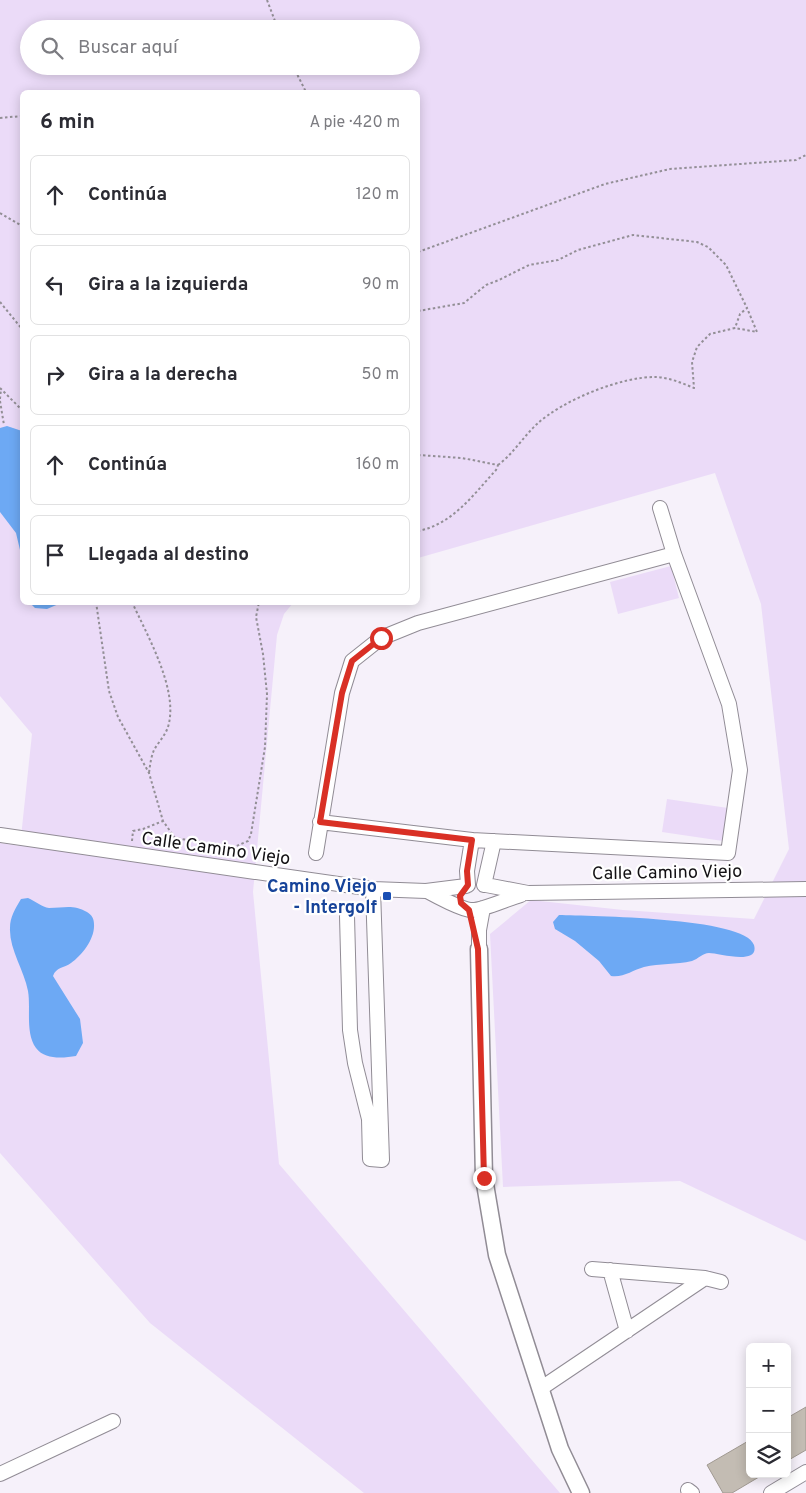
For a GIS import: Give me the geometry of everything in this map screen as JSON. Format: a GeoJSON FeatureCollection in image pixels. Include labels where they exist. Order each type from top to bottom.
{"type":"FeatureCollection","features":[{"type":"Feature","properties":{"kind":"street"},"geometry":{"type":"LineString","coordinates":[[320,822],[472,840],[728,853],[740,770],[729,704],[674,554],[660,508]]}},
{"type":"Feature","properties":{"kind":"street"},"geometry":{"type":"LineString","coordinates":[[316,853],[342,693],[352,661],[381,638],[418,623],[674,554]]}},
{"type":"Feature","properties":{"kind":"street","name":"Calle Camino Viejo"},"geometry":{"type":"LineString","coordinates":[[0,835],[373,889],[426,891],[467,885]]}},
{"type":"Feature","properties":{"kind":"street"},"geometry":{"type":"LineString","coordinates":[[472,840],[467,871],[467,885],[460,896],[467,909],[478,949]]}},
{"type":"Feature","properties":{"kind":"street"},"geometry":{"type":"LineString","coordinates":[[485,885],[494,841]]}},
{"type":"Feature","properties":{"kind":"street"},"geometry":{"type":"LineString","coordinates":[[467,885],[485,885],[491,891],[492,899],[486,906],[478,949],[484,1178],[497,1255],[560,1450],[582,1493]]}},
{"type":"Feature","properties":{"kind":"street","name":"Calle Camino Viejo"},"geometry":{"type":"LineString","coordinates":[[485,885],[528,893],[806,889]]}},
{"type":"Feature","properties":{"kind":"street"},"geometry":{"type":"LineString","coordinates":[[347,916],[350,1030],[355,1063],[369,1119],[370,1160],[382,1160],[373,889]]}},
{"type":"Feature","properties":{"kind":"street","name":"Calle Camino Viejo"},"geometry":{"type":"LineString","coordinates":[[426,891],[467,909]]}},
{"type":"Feature","properties":{"kind":"street","name":"Calle Camino Viejo"},"geometry":{"type":"LineString","coordinates":[[486,906],[528,893]]}},
{"type":"Feature","properties":{"kind":"street"},"geometry":{"type":"LineString","coordinates":[[467,909],[486,906]]}},
{"type":"Feature","properties":{"kind":"street"},"geometry":{"type":"LineString","coordinates":[[592,1269],[705,1278],[721,1282]]}},
{"type":"Feature","properties":{"kind":"street"},"geometry":{"type":"LineString","coordinates":[[610,1270],[627,1331]]}},
{"type":"Feature","properties":{"kind":"street"},"geometry":{"type":"LineString","coordinates":[[540,1389],[705,1278]]}},
{"type":"Feature","properties":{"kind":"street"},"geometry":{"type":"LineString","coordinates":[[0,1474],[112,1421]]}},
{"type":"Feature","properties":{"kind":"street"},"geometry":{"type":"LineString","coordinates":[[771,1493],[806,1472]]}},
{"type":"Feature","properties":{"kind":"path"},"geometry":{"type":"LineString","coordinates":[[267,0],[275,20]]}},
{"type":"Feature","properties":{"kind":"path"},"geometry":{"type":"LineString","coordinates":[[298,75],[305,90]]}},
{"type":"Feature","properties":{"kind":"path"},"geometry":{"type":"LineString","coordinates":[[0,118],[20,116]]}},
{"type":"Feature","properties":{"kind":"path"},"geometry":{"type":"LineString","coordinates":[[420,251],[605,184],[670,169],[796,160],[806,155]]}},
{"type":"Feature","properties":{"kind":"path"},"geometry":{"type":"LineString","coordinates":[[0,213],[20,225]]}},
{"type":"Feature","properties":{"kind":"path"},"geometry":{"type":"LineString","coordinates":[[420,311],[464,303],[486,284],[499,280],[529,265],[558,260],[578,250],[633,235],[697,242],[708,247],[726,264],[757,332],[735,328],[710,334],[698,347],[692,362],[694,388],[677,380],[658,377],[636,378],[614,385],[553,411],[538,423],[452,516],[434,527],[420,530]]}},
{"type":"Feature","properties":{"kind":"path"},"geometry":{"type":"LineString","coordinates":[[0,302],[20,327]]}},
{"type":"Feature","properties":{"kind":"path"},"geometry":{"type":"LineString","coordinates":[[735,328],[740,314],[747,308]]}},
{"type":"Feature","properties":{"kind":"path"},"geometry":{"type":"LineString","coordinates":[[0,388],[4,424]]}},
{"type":"Feature","properties":{"kind":"path"},"geometry":{"type":"LineString","coordinates":[[0,388],[20,408]]}},
{"type":"Feature","properties":{"kind":"path"},"geometry":{"type":"LineString","coordinates":[[420,455],[462,458],[498,465]]}},
{"type":"Feature","properties":{"kind":"path"},"geometry":{"type":"LineString","coordinates":[[96,605],[109,691],[122,725],[149,773],[164,820],[174,838],[234,848],[248,841],[251,834],[265,748],[267,694],[263,654],[256,617],[258,605]]}},
{"type":"Feature","properties":{"kind":"path"},"geometry":{"type":"LineString","coordinates":[[133,605],[150,640],[164,677],[171,716],[169,726],[155,750],[149,773]]}},
{"type":"Feature","properties":{"kind":"path"},"geometry":{"type":"LineString","coordinates":[[131,854],[133,830],[143,829],[164,820]]}},
{"type":"Feature","properties":{"kind":"shaded area"},"geometry":{"type":"Polygon","coordinates":[[[0,0],[806,0],[806,1241],[680,1181],[503,1187],[490,934],[531,900],[623,910],[754,919],[789,849],[761,604],[715,473],[420,557],[420,90],[20,90],[20,605],[291,605],[284,614],[277,635],[253,892],[279,1164],[560,1493],[364,1493],[150,1323],[0,1153],[0,843],[20,846],[32,734],[0,696],[0,0]]]}},
{"type":"Feature","properties":{"kind":"shaded area"},"geometry":{"type":"Polygon","coordinates":[[[671,566],[679,598],[618,614],[610,582],[671,566]]]}},
{"type":"Feature","properties":{"kind":"shaded area"},"geometry":{"type":"Polygon","coordinates":[[[667,799],[728,808],[723,841],[662,832],[667,799]]]}},
{"type":"Feature","properties":{"kind":"water"},"geometry":{"type":"Polygon","coordinates":[[[7,426],[20,430],[20,550],[16,533],[0,512],[0,428],[7,426]]]}},
{"type":"Feature","properties":{"kind":"water"},"geometry":{"type":"Polygon","coordinates":[[[32,605],[56,605],[47,609],[35,608],[32,605]]]}},
{"type":"Feature","properties":{"kind":"water"},"geometry":{"type":"Polygon","coordinates":[[[28,898],[49,908],[77,908],[90,914],[94,920],[94,930],[90,941],[83,951],[71,963],[56,971],[53,976],[80,1019],[83,1043],[76,1056],[60,1058],[44,1055],[36,1048],[33,1042],[29,1028],[28,991],[10,936],[10,924],[15,910],[21,899],[28,898]]]}},
{"type":"Feature","properties":{"kind":"water"},"geometry":{"type":"Polygon","coordinates":[[[559,915],[696,923],[745,936],[754,945],[754,951],[751,955],[745,957],[707,953],[692,961],[650,966],[624,975],[611,976],[599,961],[575,941],[555,929],[553,922],[559,915]]]}},
{"type":"Feature","properties":{"kind":"building"},"geometry":{"type":"Polygon","coordinates":[[[806,1407],[806,1450],[791,1459],[791,1433],[791,1416],[806,1407]]]}},
{"type":"Feature","properties":{"kind":"building"},"geometry":{"type":"Polygon","coordinates":[[[746,1442],[746,1478],[757,1478],[732,1493],[723,1493],[707,1465],[746,1442]]]}},
{"type":"Feature","properties":{"kind":"place","name":"Camino Viejo - Intergolf"},"geometry":{"type":"Point","coordinates":[387,896]}},
{"type":"Feature","properties":{"kind":"route"},"geometry":{"type":"LineString","coordinates":[[381,638],[352,661],[342,693],[320,822],[472,840],[467,871],[468,885],[462,890],[460,896],[461,903],[469,910],[478,949],[484,1178]]}}]}
